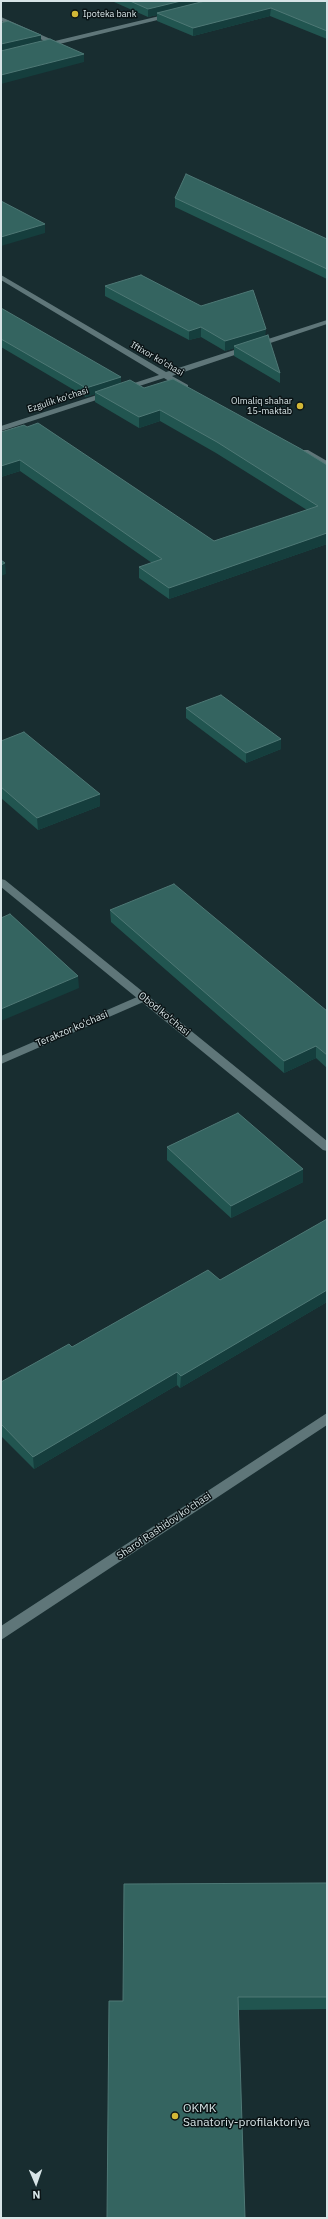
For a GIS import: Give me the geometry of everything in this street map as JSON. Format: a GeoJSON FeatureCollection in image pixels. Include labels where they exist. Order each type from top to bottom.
{"type":"FeatureCollection","features":[{"type":"Feature","properties":{"kind":"street"},"geometry":{"type":"LineString","coordinates":[[39,47],[183,12]]}},
{"type":"Feature","properties":{"kind":"street"},"geometry":{"type":"LineString","coordinates":[[1,19],[54,43]]}},
{"type":"Feature","properties":{"kind":"street","name":"Iftixor ko'chasi"},"geometry":{"type":"LineString","coordinates":[[1,277],[191,390]]}},
{"type":"Feature","properties":{"kind":"street","name":"Ezgulik ko'chasi"},"geometry":{"type":"LineString","coordinates":[[1,429],[327,322]]}},
{"type":"Feature","properties":{"kind":"street"},"geometry":{"type":"LineString","coordinates":[[300,449],[327,464]]}},
{"type":"Feature","properties":{"kind":"street","name":"Obod ko'chasi"},"geometry":{"type":"LineString","coordinates":[[1,882],[327,1147]]}},
{"type":"Feature","properties":{"kind":"street","name":"Terakzor ko'chasi"},"geometry":{"type":"LineString","coordinates":[[1,1060],[144,998]]}},
{"type":"Feature","properties":{"kind":"street","name":"Sharof Rashidov ko'chasi"},"geometry":{"type":"LineString","coordinates":[[1,1634],[327,1418]]}},
{"type":"Feature","properties":{"kind":"building"},"geometry":{"type":"Polygon","coordinates":[[[130,1],[181,1],[148,9],[130,1]]]}},
{"type":"Feature","properties":{"kind":"building"},"geometry":{"type":"Polygon","coordinates":[[[205,1],[327,1],[327,31],[271,8],[193,28],[157,13],[205,1]]]}},
{"type":"Feature","properties":{"kind":"building"},"geometry":{"type":"Polygon","coordinates":[[[8,21],[41,35],[1,44],[1,23],[8,21]]]}},
{"type":"Feature","properties":{"kind":"building"},"geometry":{"type":"Polygon","coordinates":[[[50,39],[84,54],[1,75],[1,51],[50,39]]]}},
{"type":"Feature","properties":{"kind":"building"},"geometry":{"type":"Polygon","coordinates":[[[186,174],[327,239],[327,269],[175,198],[186,174]]]}},
{"type":"Feature","properties":{"kind":"building"},"geometry":{"type":"Polygon","coordinates":[[[1,201],[45,224],[1,237],[1,201]]]}},
{"type":"Feature","properties":{"kind":"building"},"geometry":{"type":"Polygon","coordinates":[[[141,275],[201,306],[253,290],[266,329],[225,341],[201,327],[189,331],[105,286],[141,275]]]}},
{"type":"Feature","properties":{"kind":"building"},"geometry":{"type":"Polygon","coordinates":[[[1,308],[121,377],[86,388],[1,339],[1,308]]]}},
{"type":"Feature","properties":{"kind":"building"},"geometry":{"type":"Polygon","coordinates":[[[268,335],[280,373],[234,346],[268,335]]]}},
{"type":"Feature","properties":{"kind":"building"},"geometry":{"type":"Polygon","coordinates":[[[173,379],[301,449],[327,465],[327,533],[169,588],[139,567],[162,559],[20,460],[1,466],[1,432],[24,425],[27,427],[38,423],[214,541],[318,506],[217,442],[160,410],[139,417],[95,392],[130,380],[144,388],[173,379]]]}},
{"type":"Feature","properties":{"kind":"building"},"geometry":{"type":"Polygon","coordinates":[[[221,695],[281,739],[246,753],[186,708],[221,695]]]}},
{"type":"Feature","properties":{"kind":"building"},"geometry":{"type":"Polygon","coordinates":[[[24,732],[100,794],[37,818],[1,787],[1,741],[24,732]]]}},
{"type":"Feature","properties":{"kind":"building"},"geometry":{"type":"Polygon","coordinates":[[[174,884],[327,1011],[327,1055],[316,1046],[284,1061],[110,910],[174,884]]]}},
{"type":"Feature","properties":{"kind":"building"},"geometry":{"type":"Polygon","coordinates":[[[10,914],[78,976],[1,1009],[1,918],[10,914]]]}},
{"type":"Feature","properties":{"kind":"building"},"geometry":{"type":"Polygon","coordinates":[[[238,1113],[303,1169],[231,1206],[167,1147],[238,1113]]]}},
{"type":"Feature","properties":{"kind":"building"},"geometry":{"type":"Polygon","coordinates":[[[327,1219],[327,1290],[181,1376],[177,1372],[33,1457],[1,1424],[1,1382],[69,1344],[72,1347],[208,1270],[220,1280],[327,1219]]]}},
{"type":"Feature","properties":{"kind":"building","name":"OKMK Sanatoriy-profilaktoriya"},"geometry":{"type":"Polygon","coordinates":[[[327,1883],[327,1997],[238,1997],[245,2218],[107,2218],[109,2001],[123,2001],[124,1884],[327,1883]]]}},
{"type":"Feature","properties":{"kind":"place","name":"Ipoteka bank"},"geometry":{"type":"Point","coordinates":[75,14]}},
{"type":"Feature","properties":{"kind":"place","name":"Olmaliq shahar 15-maktab"},"geometry":{"type":"Point","coordinates":[300,406]}},
{"type":"Feature","properties":{"kind":"place","name":"OKMK Sanatoriy-profilaktoriya"},"geometry":{"type":"Point","coordinates":[175,2116]}}]}
